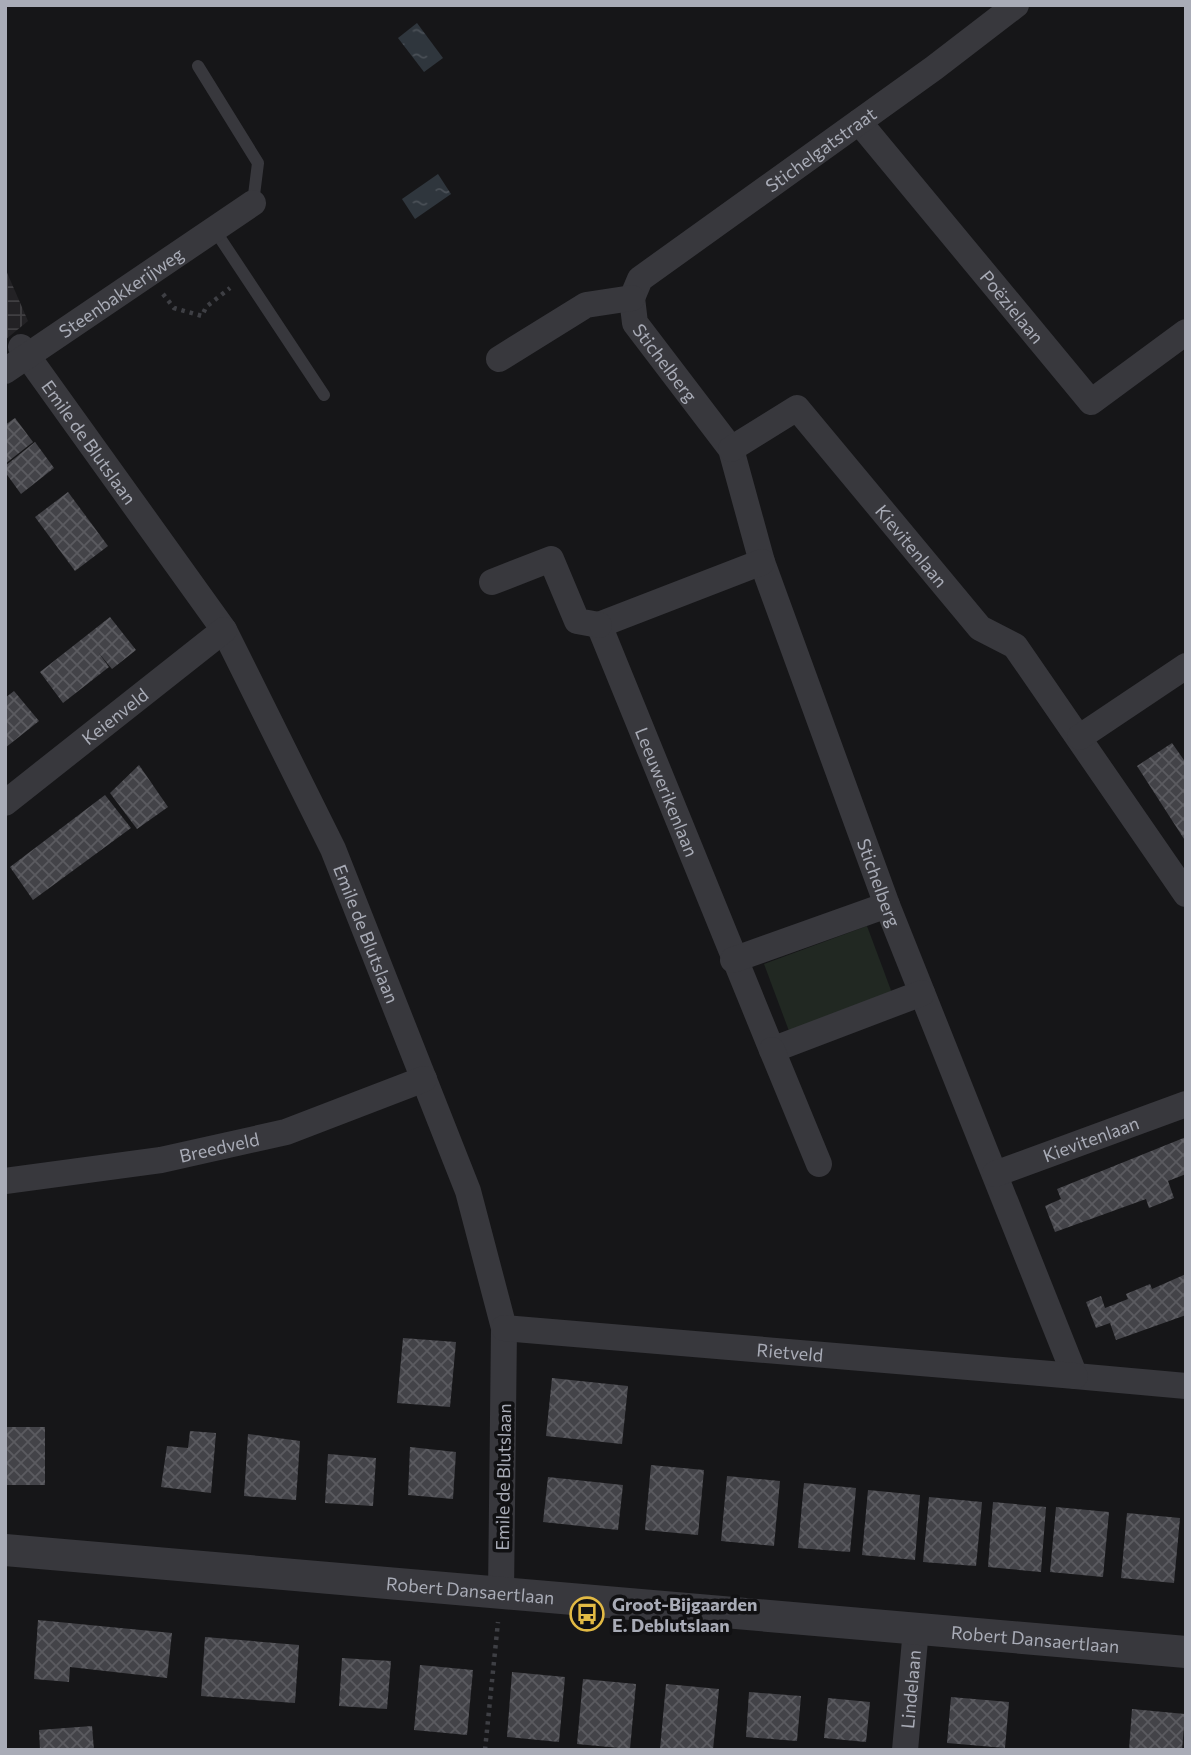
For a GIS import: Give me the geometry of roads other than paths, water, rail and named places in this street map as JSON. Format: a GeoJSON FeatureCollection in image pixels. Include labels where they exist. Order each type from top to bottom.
{"type":"FeatureCollection","features":[{"type":"Feature","properties":{"kind":"street","name":"Stichelgatstraat"},"geometry":{"type":"LineString","coordinates":[[632,299],[640,279],[1016,5]]}},
{"type":"Feature","properties":{"kind":"street","name":"Poëzielaan"},"geometry":{"type":"LineString","coordinates":[[859,122],[1091,402],[1186,332]]}},
{"type":"Feature","properties":{"kind":"street","name":"Steenbakkerijweg"},"geometry":{"type":"LineString","coordinates":[[18,358],[253,203]]}},
{"type":"Feature","properties":{"kind":"street"},"geometry":{"type":"LineString","coordinates":[[499,359],[586,305],[632,299]]}},
{"type":"Feature","properties":{"kind":"street","name":"Stichelberg"},"geometry":{"type":"LineString","coordinates":[[632,299],[635,323],[731,449],[762,562],[887,905],[1075,1377]]}},
{"type":"Feature","properties":{"kind":"street","name":"Emile de Blutslaan"},"geometry":{"type":"LineString","coordinates":[[18,358],[224,630],[333,849],[468,1191],[503,1328],[501,1594]]}},
{"type":"Feature","properties":{"kind":"street","name":"Kievitenlaan"},"geometry":{"type":"LineString","coordinates":[[731,449],[797,408],[980,628],[1015,646],[1186,894]]}},
{"type":"Feature","properties":{"kind":"street"},"geometry":{"type":"LineString","coordinates":[[492,582],[551,559],[577,621],[599,625],[762,562]]}},
{"type":"Feature","properties":{"kind":"street","name":"Leeuwerikenlaan"},"geometry":{"type":"LineString","coordinates":[[599,625],[733,960],[819,1164]]}},
{"type":"Feature","properties":{"kind":"street","name":"Keienveld"},"geometry":{"type":"LineString","coordinates":[[5,803],[224,630]]}},
{"type":"Feature","properties":{"kind":"street"},"geometry":{"type":"LineString","coordinates":[[1080,737],[1186,666]]}},
{"type":"Feature","properties":{"kind":"street"},"geometry":{"type":"LineString","coordinates":[[733,960],[887,905]]}},
{"type":"Feature","properties":{"kind":"street"},"geometry":{"type":"LineString","coordinates":[[772,1050],[922,993]]}},
{"type":"Feature","properties":{"kind":"street","name":"Breedveld"},"geometry":{"type":"LineString","coordinates":[[5,1181],[161,1160],[286,1132],[424,1079]]}},
{"type":"Feature","properties":{"kind":"street","name":"Kievitenlaan"},"geometry":{"type":"LineString","coordinates":[[995,1174],[1186,1104]]}},
{"type":"Feature","properties":{"kind":"street","name":"Rietveld"},"geometry":{"type":"LineString","coordinates":[[503,1328],[1075,1377]]}},
{"type":"Feature","properties":{"kind":"street"},"geometry":{"type":"LineString","coordinates":[[1075,1377],[1186,1387]]}},
{"type":"Feature","properties":{"kind":"street","name":"Robert Dansaertlaan"},"geometry":{"type":"LineString","coordinates":[[5,1550],[1186,1652]]}},
{"type":"Feature","properties":{"kind":"street","name":"Lindelaan"},"geometry":{"type":"LineString","coordinates":[[905,1750],[916,1629]]}},
{"type":"Feature","properties":{"kind":"lane"},"geometry":{"type":"LineString","coordinates":[[198,66],[258,163],[253,203]]}},
{"type":"Feature","properties":{"kind":"lane"},"geometry":{"type":"LineString","coordinates":[[214,229],[324,395]]}},
{"type":"Feature","properties":{"kind":"water"},"geometry":{"type":"Polygon","coordinates":[[[417,23],[443,58],[424,72],[398,38],[417,23]]]}},
{"type":"Feature","properties":{"kind":"water"},"geometry":{"type":"Polygon","coordinates":[[[438,174],[451,194],[415,219],[402,199],[438,174]]]}},
{"type":"Feature","properties":{"kind":"place","name":"Groot-Bijgaarden E. Deblutslaan"},"geometry":{"type":"Point","coordinates":[587,1614]}}]}
